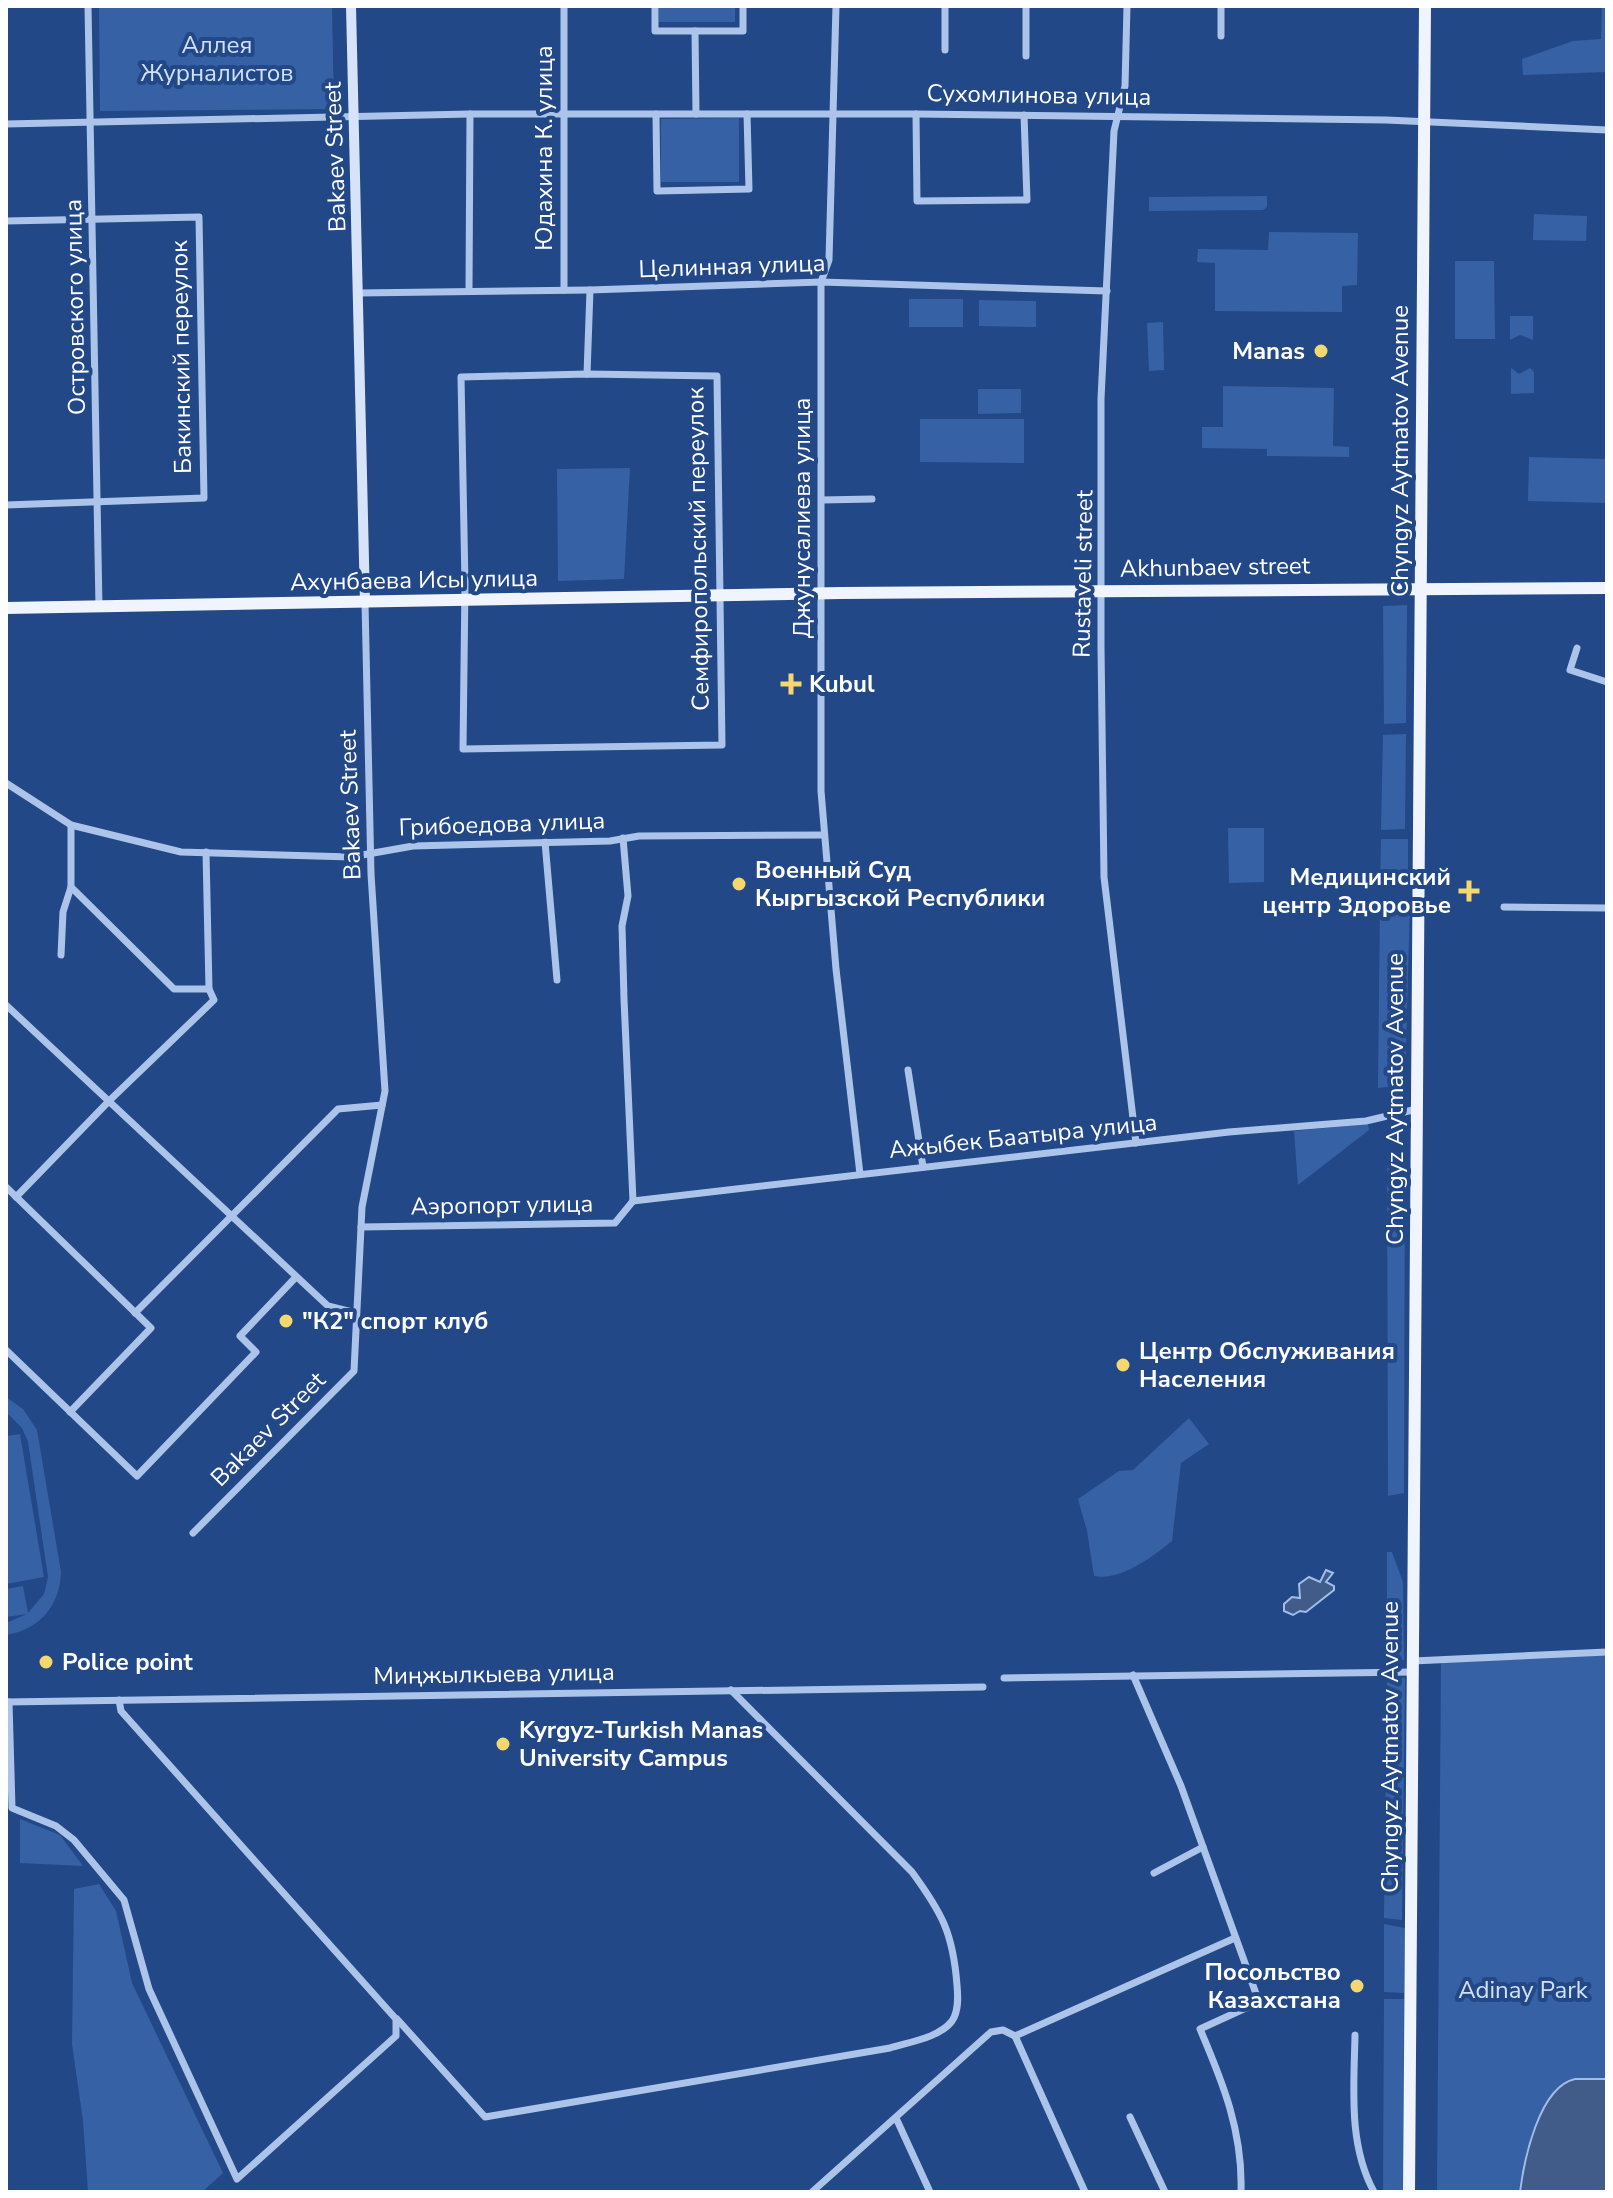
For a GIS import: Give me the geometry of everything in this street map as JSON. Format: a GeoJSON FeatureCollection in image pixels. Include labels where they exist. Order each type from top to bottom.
{"type":"FeatureCollection","features":[{"type":"Feature","properties":{"kind":"main road","name":"Bakaev Street"},"geometry":{"type":"LineString","coordinates":[[351,6],[365,603]]}},
{"type":"Feature","properties":{"kind":"main road","name":"Chyngyz Aytmatov Avenue"},"geometry":{"type":"LineString","coordinates":[[1409,2192],[1425,6]]}},
{"type":"Feature","properties":{"kind":"main road","name":"Akhunbaev street"},"geometry":{"type":"LineString","coordinates":[[823,593],[1607,588]]}},
{"type":"Feature","properties":{"kind":"main road","name":"Ахунбаева Исы улица"},"geometry":{"type":"LineString","coordinates":[[6,608],[823,593]]}},
{"type":"Feature","properties":{"kind":"street","name":"Островского улица"},"geometry":{"type":"LineString","coordinates":[[88,6],[99,607]]}},
{"type":"Feature","properties":{"kind":"street","name":"Юдахина К. улица"},"geometry":{"type":"LineString","coordinates":[[564,6],[564,290]]}},
{"type":"Feature","properties":{"kind":"street"},"geometry":{"type":"LineString","coordinates":[[655,6],[655,31],[695,31],[743,31],[743,6]]}},
{"type":"Feature","properties":{"kind":"street","name":"Джунусалиева улица"},"geometry":{"type":"LineString","coordinates":[[836,6],[829,260],[821,282],[823,835],[860,1174]]}},
{"type":"Feature","properties":{"kind":"street"},"geometry":{"type":"LineString","coordinates":[[945,6],[945,50]]}},
{"type":"Feature","properties":{"kind":"street"},"geometry":{"type":"LineString","coordinates":[[1026,6],[1026,56]]}},
{"type":"Feature","properties":{"kind":"street","name":"Rustaveli street"},"geometry":{"type":"LineString","coordinates":[[1127,6],[1125,86],[1114,131],[1101,399],[1104,877],[1136,1143]]}},
{"type":"Feature","properties":{"kind":"street"},"geometry":{"type":"LineString","coordinates":[[1221,6],[1221,36]]}},
{"type":"Feature","properties":{"kind":"street"},"geometry":{"type":"LineString","coordinates":[[695,31],[696,114]]}},
{"type":"Feature","properties":{"kind":"street","name":"Сухомлинова улица"},"geometry":{"type":"LineString","coordinates":[[6,124],[470,114],[916,114],[1424,121],[1607,130]]}},
{"type":"Feature","properties":{"kind":"street"},"geometry":{"type":"LineString","coordinates":[[469,290],[470,114]]}},
{"type":"Feature","properties":{"kind":"street"},"geometry":{"type":"LineString","coordinates":[[656,114],[657,191],[749,189],[747,114]]}},
{"type":"Feature","properties":{"kind":"street"},"geometry":{"type":"LineString","coordinates":[[916,114],[917,201],[1027,200],[1024,115]]}},
{"type":"Feature","properties":{"kind":"street","name":"Бакинский переулок"},"geometry":{"type":"LineString","coordinates":[[6,505],[204,498],[199,217],[94,219]]}},
{"type":"Feature","properties":{"kind":"street"},"geometry":{"type":"LineString","coordinates":[[6,221],[94,219]]}},
{"type":"Feature","properties":{"kind":"street","name":"Целинная улица"},"geometry":{"type":"LineString","coordinates":[[359,293],[590,290],[821,282],[1107,291]]}},
{"type":"Feature","properties":{"kind":"street"},"geometry":{"type":"LineString","coordinates":[[587,374],[590,290]]}},
{"type":"Feature","properties":{"kind":"street","name":"Семфиропольский переулок"},"geometry":{"type":"LineString","coordinates":[[587,374],[717,376],[721,596],[722,745],[463,749],[465,601],[461,377],[587,374]]}},
{"type":"Feature","properties":{"kind":"street"},"geometry":{"type":"LineString","coordinates":[[822,500],[872,499]]}},
{"type":"Feature","properties":{"kind":"street","name":"Bakaev Street"},"geometry":{"type":"LineString","coordinates":[[193,1533],[354,1371],[361,1227],[382,1105],[383,1024],[372,853],[365,603]]}},
{"type":"Feature","properties":{"kind":"street"},"geometry":{"type":"LineString","coordinates":[[1577,648],[1570,670],[1607,682]]}},
{"type":"Feature","properties":{"kind":"street","name":"Грибоедова улица"},"geometry":{"type":"LineString","coordinates":[[6,783],[71,825],[181,852],[351,857],[413,846],[823,835]]}},
{"type":"Feature","properties":{"kind":"street"},"geometry":{"type":"LineString","coordinates":[[61,955],[63,912],[71,887],[71,825]]}},
{"type":"Feature","properties":{"kind":"street"},"geometry":{"type":"LineString","coordinates":[[623,838],[628,896],[622,926],[624,999],[633,1201]]}},
{"type":"Feature","properties":{"kind":"street"},"geometry":{"type":"LineString","coordinates":[[545,842],[557,980]]}},
{"type":"Feature","properties":{"kind":"street"},"geometry":{"type":"LineString","coordinates":[[16,1197],[110,1100],[214,1000],[209,989],[206,852]]}},
{"type":"Feature","properties":{"kind":"street"},"geometry":{"type":"LineString","coordinates":[[71,887],[174,989],[209,989]]}},
{"type":"Feature","properties":{"kind":"street"},"geometry":{"type":"LineString","coordinates":[[1504,907],[1607,908]]}},
{"type":"Feature","properties":{"kind":"street"},"geometry":{"type":"LineString","coordinates":[[6,1005],[81,1079],[110,1100],[328,1306],[356,1313]]}},
{"type":"Feature","properties":{"kind":"street"},"geometry":{"type":"LineString","coordinates":[[908,1070],[923,1167]]}},
{"type":"Feature","properties":{"kind":"street"},"geometry":{"type":"LineString","coordinates":[[135,1313],[338,1109],[382,1105]]}},
{"type":"Feature","properties":{"kind":"street","name":"Ажыбек Баатыра улица"},"geometry":{"type":"LineString","coordinates":[[633,1201],[1136,1143],[1366,1121],[1417,1109]]}},
{"type":"Feature","properties":{"kind":"street"},"geometry":{"type":"LineString","coordinates":[[6,1187],[151,1328],[70,1412]]}},
{"type":"Feature","properties":{"kind":"street","name":"Аэропорт улица"},"geometry":{"type":"LineString","coordinates":[[361,1227],[615,1223],[633,1201]]}},
{"type":"Feature","properties":{"kind":"street"},"geometry":{"type":"LineString","coordinates":[[6,1350],[137,1476],[256,1352],[240,1336],[296,1277]]}},
{"type":"Feature","properties":{"kind":"street"},"geometry":{"type":"LineString","coordinates":[[1004,1678],[1413,1667],[1607,1652]]}},
{"type":"Feature","properties":{"kind":"street"},"geometry":{"type":"LineString","coordinates":[[1133,1675],[1203,1847],[1259,2002],[1200,2029],[1233,2112],[1241,2192]]}},
{"type":"Feature","properties":{"kind":"street","name":"Миңжылкыева улица"},"geometry":{"type":"LineString","coordinates":[[8,1702],[983,1687]]}},
{"type":"Feature","properties":{"kind":"street"},"geometry":{"type":"LineString","coordinates":[[119,1700],[121,1711],[485,2117],[890,2048],[938,2033],[953,2020],[958,2001],[954,1945],[934,1901],[912,1872],[731,1690]]}},
{"type":"Feature","properties":{"kind":"street"},"geometry":{"type":"LineString","coordinates":[[8,1702],[12,1808],[56,1826],[74,1840],[124,1900],[149,1989],[237,2179],[396,2036],[396,2019],[389,2010]]}},
{"type":"Feature","properties":{"kind":"street"},"geometry":{"type":"LineString","coordinates":[[1154,1873],[1203,1847]]}},
{"type":"Feature","properties":{"kind":"street"},"geometry":{"type":"LineString","coordinates":[[1015,2036],[1235,1938]]}},
{"type":"Feature","properties":{"kind":"street"},"geometry":{"type":"LineString","coordinates":[[812,2192],[991,2032],[1003,2030],[1015,2036],[1085,2192]]}},
{"type":"Feature","properties":{"kind":"street"},"geometry":{"type":"LineString","coordinates":[[1355,2035],[1355,2127],[1361,2167],[1374,2192]]}},
{"type":"Feature","properties":{"kind":"street"},"geometry":{"type":"LineString","coordinates":[[1130,2117],[1165,2192]]}},
{"type":"Feature","properties":{"kind":"street"},"geometry":{"type":"LineString","coordinates":[[896,2118],[930,2192]]}},
{"type":"Feature","properties":{"kind":"green space","name":"Аллея Журналистов"},"geometry":{"type":"Polygon","coordinates":[[[99,6],[332,6],[334,109],[100,111],[99,6]]]}},
{"type":"Feature","properties":{"kind":"green space"},"geometry":{"type":"Polygon","coordinates":[[[659,6],[735,6],[735,22],[659,22],[659,6]]]}},
{"type":"Feature","properties":{"kind":"green space"},"geometry":{"type":"Polygon","coordinates":[[[1602,6],[1607,6],[1607,72],[1523,75],[1522,59],[1573,41],[1601,39],[1602,6]]]}},
{"type":"Feature","properties":{"kind":"green space"},"geometry":{"type":"Polygon","coordinates":[[[739,118],[739,182],[661,182],[661,119],[739,118]]]}},
{"type":"Feature","properties":{"kind":"green space"},"geometry":{"type":"Polygon","coordinates":[[[1267,196],[1267,207],[1263,210],[1149,211],[1149,197],[1267,196]]]}},
{"type":"Feature","properties":{"kind":"green space"},"geometry":{"type":"Polygon","coordinates":[[[1534,214],[1587,216],[1586,241],[1533,240],[1534,214]]]}},
{"type":"Feature","properties":{"kind":"green space"},"geometry":{"type":"Polygon","coordinates":[[[1269,232],[1358,233],[1357,285],[1342,286],[1342,312],[1215,311],[1215,263],[1197,262],[1198,249],[1268,250],[1269,232]]]}},
{"type":"Feature","properties":{"kind":"green space"},"geometry":{"type":"Polygon","coordinates":[[[1455,261],[1494,261],[1495,339],[1455,339],[1455,261]]]}},
{"type":"Feature","properties":{"kind":"green space"},"geometry":{"type":"Polygon","coordinates":[[[909,299],[963,299],[963,327],[909,327],[909,299]]]}},
{"type":"Feature","properties":{"kind":"green space"},"geometry":{"type":"Polygon","coordinates":[[[979,300],[1036,301],[1036,327],[979,326],[979,300]]]}},
{"type":"Feature","properties":{"kind":"green space"},"geometry":{"type":"Polygon","coordinates":[[[1510,316],[1533,316],[1533,340],[1520,335],[1510,340],[1510,316]]]}},
{"type":"Feature","properties":{"kind":"green space"},"geometry":{"type":"Polygon","coordinates":[[[1163,322],[1164,370],[1149,371],[1147,323],[1163,322]]]}},
{"type":"Feature","properties":{"kind":"green space"},"geometry":{"type":"Polygon","coordinates":[[[1511,368],[1519,374],[1530,368],[1534,372],[1534,393],[1511,394],[1511,368]]]}},
{"type":"Feature","properties":{"kind":"green space"},"geometry":{"type":"Polygon","coordinates":[[[1223,386],[1334,388],[1333,446],[1349,447],[1349,457],[1267,456],[1267,449],[1202,448],[1202,427],[1223,427],[1223,386]]]}},
{"type":"Feature","properties":{"kind":"green space"},"geometry":{"type":"Polygon","coordinates":[[[978,389],[1021,389],[1021,413],[978,414],[978,389]]]}},
{"type":"Feature","properties":{"kind":"green space"},"geometry":{"type":"Polygon","coordinates":[[[920,419],[1024,419],[1024,463],[920,462],[920,419]]]}},
{"type":"Feature","properties":{"kind":"green space"},"geometry":{"type":"Polygon","coordinates":[[[1529,457],[1607,459],[1607,503],[1528,501],[1529,457]]]}},
{"type":"Feature","properties":{"kind":"green space"},"geometry":{"type":"Polygon","coordinates":[[[630,468],[624,579],[558,581],[557,469],[630,468]]]}},
{"type":"Feature","properties":{"kind":"green space"},"geometry":{"type":"Polygon","coordinates":[[[1407,605],[1406,723],[1384,724],[1383,606],[1407,605]]]}},
{"type":"Feature","properties":{"kind":"green space"},"geometry":{"type":"Polygon","coordinates":[[[1406,734],[1405,829],[1381,830],[1383,735],[1406,734]]]}},
{"type":"Feature","properties":{"kind":"green space"},"geometry":{"type":"Polygon","coordinates":[[[1228,828],[1264,828],[1264,882],[1229,883],[1228,828]]]}},
{"type":"Feature","properties":{"kind":"green space"},"geometry":{"type":"Polygon","coordinates":[[[1381,839],[1408,839],[1408,885],[1380,885],[1381,839]]]}},
{"type":"Feature","properties":{"kind":"green space"},"geometry":{"type":"Polygon","coordinates":[[[1380,900],[1410,900],[1405,1085],[1378,1088],[1380,900]]]}},
{"type":"Feature","properties":{"kind":"green space"},"geometry":{"type":"Polygon","coordinates":[[[1368,1124],[1369,1130],[1298,1185],[1294,1131],[1368,1124]]]}},
{"type":"Feature","properties":{"kind":"green space"},"geometry":{"type":"Polygon","coordinates":[[[1400,1152],[1405,1161],[1404,1493],[1388,1496],[1387,1159],[1400,1152]]]}},
{"type":"Feature","properties":{"kind":"green space"},"geometry":{"type":"Polygon","coordinates":[[[6,1397],[23,1409],[37,1430],[61,1572],[57,1595],[46,1614],[28,1628],[6,1635],[6,1623],[27,1614],[6,1617],[6,1589],[23,1586],[28,1613],[44,1594],[48,1577],[28,1442],[22,1428],[6,1412],[6,1397]]]}},
{"type":"Feature","properties":{"kind":"green space"},"geometry":{"type":"Polygon","coordinates":[[[1189,1418],[1209,1444],[1181,1463],[1172,1541],[1125,1571],[1104,1577],[1094,1576],[1078,1499],[1119,1471],[1133,1470],[1189,1418]]]}},
{"type":"Feature","properties":{"kind":"green space"},"geometry":{"type":"Polygon","coordinates":[[[20,1434],[44,1577],[6,1584],[6,1436],[20,1434]]]}},
{"type":"Feature","properties":{"kind":"green space"},"geometry":{"type":"Polygon","coordinates":[[[1387,1552],[1392,1552],[1403,1582],[1404,1660],[1387,1661],[1387,1552]]]}},
{"type":"Feature","properties":{"kind":"green space","name":"Adinay Park"},"geometry":{"type":"Polygon","coordinates":[[[1607,1654],[1607,2192],[1437,2192],[1441,1663],[1607,1654]]]}},
{"type":"Feature","properties":{"kind":"green space"},"geometry":{"type":"Polygon","coordinates":[[[1387,1677],[1405,1678],[1402,1920],[1384,1918],[1387,1677]]]}},
{"type":"Feature","properties":{"kind":"green space"},"geometry":{"type":"Polygon","coordinates":[[[20,1819],[60,1835],[83,1866],[20,1863],[20,1819]]]}},
{"type":"Feature","properties":{"kind":"green space"},"geometry":{"type":"Polygon","coordinates":[[[99,1884],[116,1911],[132,1983],[223,2173],[202,2192],[88,2192],[83,2121],[72,2044],[74,1889],[99,1884]]]}},
{"type":"Feature","properties":{"kind":"green space"},"geometry":{"type":"Polygon","coordinates":[[[1384,1924],[1405,1928],[1404,1993],[1384,1992],[1384,1924]]]}},
{"type":"Feature","properties":{"kind":"green space"},"geometry":{"type":"Polygon","coordinates":[[[1384,1999],[1404,1999],[1403,2192],[1383,2192],[1384,1999]]]}},
{"type":"Feature","properties":{"kind":"shaded area"},"geometry":{"type":"Polygon","coordinates":[[[1326,1570],[1333,1573],[1326,1582],[1334,1586],[1334,1590],[1306,1612],[1293,1615],[1284,1611],[1284,1604],[1292,1597],[1300,1598],[1299,1584],[1309,1577],[1320,1582],[1326,1570]]]}},
{"type":"Feature","properties":{"kind":"shaded area"},"geometry":{"type":"Polygon","coordinates":[[[1575,2079],[1607,2079],[1607,2192],[1520,2192],[1530,2144],[1543,2110],[1562,2085],[1575,2079]]]}},
{"type":"Feature","properties":{"kind":"place","name":"Manas"},"geometry":{"type":"Point","coordinates":[1321,351]}},
{"type":"Feature","properties":{"kind":"place","name":"Kubul"},"geometry":{"type":"Point","coordinates":[791,684]}},
{"type":"Feature","properties":{"kind":"place","name":"Военный Суд Кыргызской Республики"},"geometry":{"type":"Point","coordinates":[739,884]}},
{"type":"Feature","properties":{"kind":"place","name":"Медицинский центр Здоровье"},"geometry":{"type":"Point","coordinates":[1469,891]}},
{"type":"Feature","properties":{"kind":"place","name":"\"К2\" спорт клуб"},"geometry":{"type":"Point","coordinates":[286,1321]}},
{"type":"Feature","properties":{"kind":"place","name":"Центр Обслуживания Населения"},"geometry":{"type":"Point","coordinates":[1123,1365]}},
{"type":"Feature","properties":{"kind":"place","name":"Police point"},"geometry":{"type":"Point","coordinates":[46,1662]}},
{"type":"Feature","properties":{"kind":"place","name":"Kyrgyz-Turkish Manas University Campus"},"geometry":{"type":"Point","coordinates":[503,1744]}},
{"type":"Feature","properties":{"kind":"place","name":"Посольство Казахстана"},"geometry":{"type":"Point","coordinates":[1357,1986]}}]}
